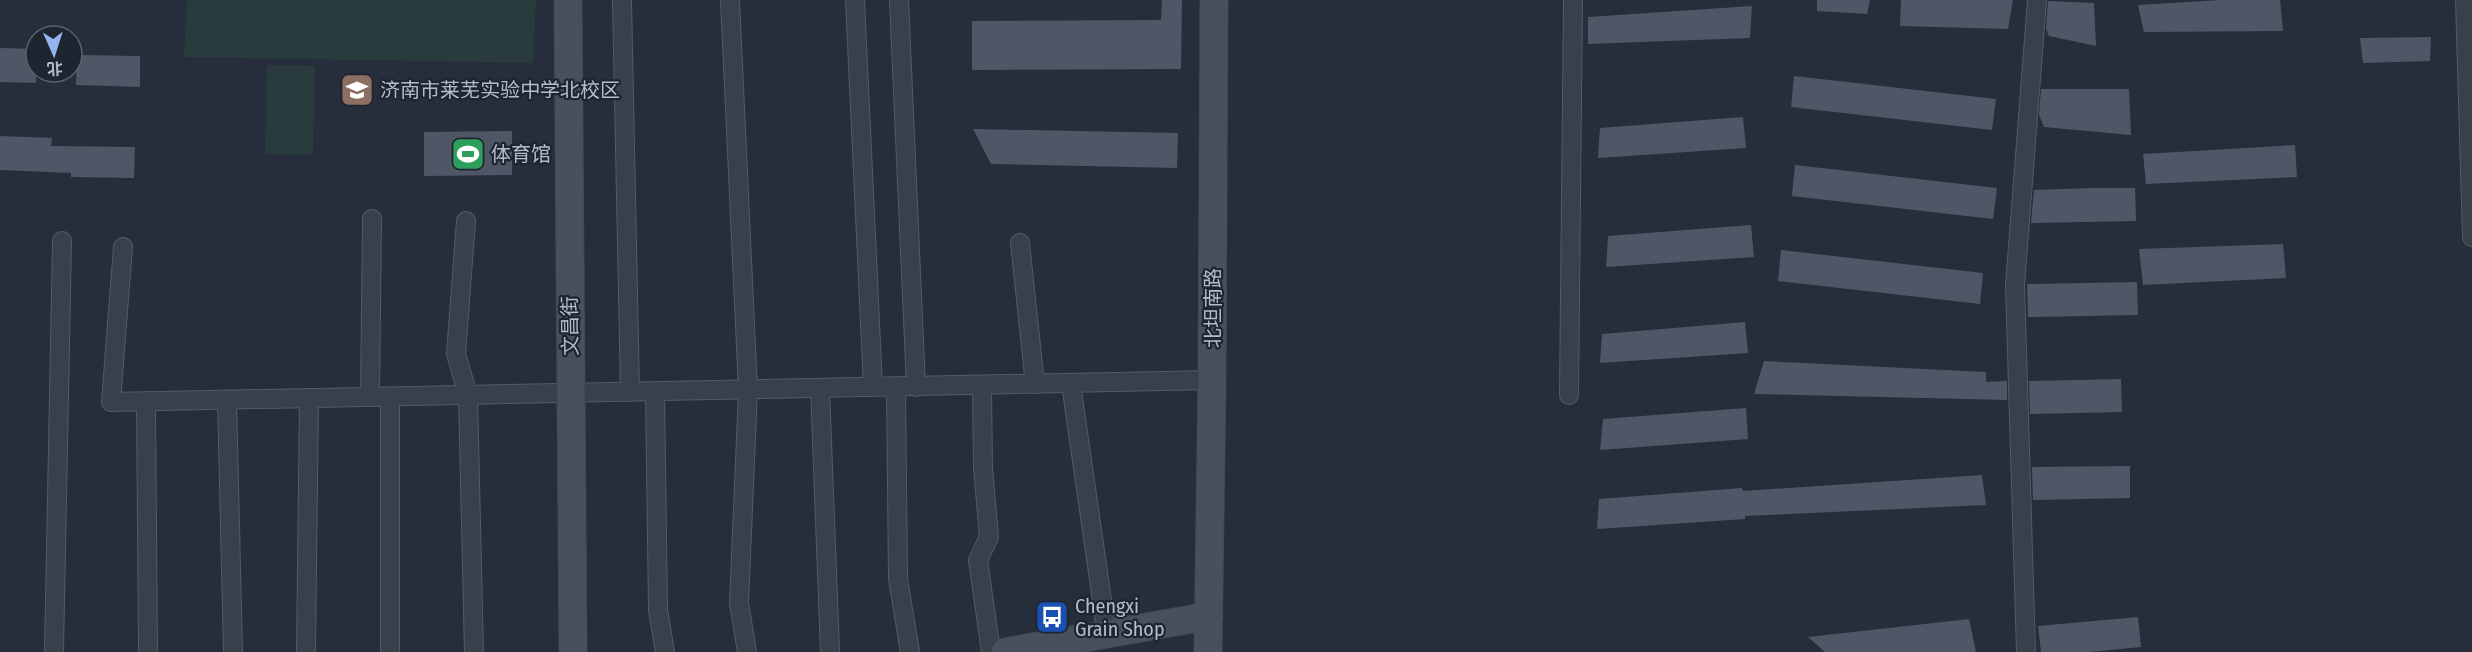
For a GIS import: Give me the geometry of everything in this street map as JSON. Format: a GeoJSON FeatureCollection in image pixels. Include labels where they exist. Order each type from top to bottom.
{"type":"FeatureCollection","features":[{"type":"Feature","properties":{"kind":"main road","name":"文昌街"},"geometry":{"type":"LineString","coordinates":[[568,0],[573,652]]}},
{"type":"Feature","properties":{"kind":"main road","name":"北坦南路"},"geometry":{"type":"LineString","coordinates":[[1208,652],[1214,0]]}},
{"type":"Feature","properties":{"kind":"main road"},"geometry":{"type":"LineString","coordinates":[[1005,652],[1209,616]]}},
{"type":"Feature","properties":{"kind":"street"},"geometry":{"type":"LineString","coordinates":[[622,0],[630,392]]}},
{"type":"Feature","properties":{"kind":"street"},"geometry":{"type":"LineString","coordinates":[[730,0],[748,390],[739,603],[747,652]]}},
{"type":"Feature","properties":{"kind":"street"},"geometry":{"type":"LineString","coordinates":[[855,0],[873,387]]}},
{"type":"Feature","properties":{"kind":"street"},"geometry":{"type":"LineString","coordinates":[[898,0],[916,387]]}},
{"type":"Feature","properties":{"kind":"street"},"geometry":{"type":"LineString","coordinates":[[1569,395],[1573,0]]}},
{"type":"Feature","properties":{"kind":"street"},"geometry":{"type":"LineString","coordinates":[[2026,652],[2015,285],[2037,0]]}},
{"type":"Feature","properties":{"kind":"street"},"geometry":{"type":"LineString","coordinates":[[2465,0],[2472,237]]}},
{"type":"Feature","properties":{"kind":"street"},"geometry":{"type":"LineString","coordinates":[[370,397],[372,219]]}},
{"type":"Feature","properties":{"kind":"street"},"geometry":{"type":"LineString","coordinates":[[466,221],[456,354],[468,395],[474,652]]}},
{"type":"Feature","properties":{"kind":"street"},"geometry":{"type":"LineString","coordinates":[[54,652],[62,241]]}},
{"type":"Feature","properties":{"kind":"street"},"geometry":{"type":"LineString","coordinates":[[1020,243],[1035,384]]}},
{"type":"Feature","properties":{"kind":"street"},"geometry":{"type":"LineString","coordinates":[[123,247],[111,402],[1212,380]]}},
{"type":"Feature","properties":{"kind":"street"},"geometry":{"type":"LineString","coordinates":[[1071,384],[1107,634]]}},
{"type":"Feature","properties":{"kind":"street"},"geometry":{"type":"LineString","coordinates":[[982,386],[983,468],[989,537],[978,560],[991,652]]}},
{"type":"Feature","properties":{"kind":"street"},"geometry":{"type":"LineString","coordinates":[[896,387],[898,579],[910,652]]}},
{"type":"Feature","properties":{"kind":"street"},"geometry":{"type":"LineString","coordinates":[[820,388],[830,652]]}},
{"type":"Feature","properties":{"kind":"street"},"geometry":{"type":"LineString","coordinates":[[655,392],[658,610],[665,652]]}},
{"type":"Feature","properties":{"kind":"street"},"geometry":{"type":"LineString","coordinates":[[390,397],[390,652]]}},
{"type":"Feature","properties":{"kind":"street"},"geometry":{"type":"LineString","coordinates":[[306,652],[309,398]]}},
{"type":"Feature","properties":{"kind":"street"},"geometry":{"type":"LineString","coordinates":[[227,400],[233,652]]}},
{"type":"Feature","properties":{"kind":"street"},"geometry":{"type":"LineString","coordinates":[[146,401],[148,652]]}},
{"type":"Feature","properties":{"kind":"shaded area"},"geometry":{"type":"Polygon","coordinates":[[[187,0],[536,0],[533,63],[184,57],[187,0]]]}},
{"type":"Feature","properties":{"kind":"shaded area"},"geometry":{"type":"Polygon","coordinates":[[[267,65],[315,66],[313,155],[265,154],[267,65]]]}},
{"type":"Feature","properties":{"kind":"building"},"geometry":{"type":"Polygon","coordinates":[[[1162,0],[1182,0],[1181,69],[972,70],[972,21],[1161,20],[1162,0]]]}},
{"type":"Feature","properties":{"kind":"building"},"geometry":{"type":"Polygon","coordinates":[[[1817,0],[1870,0],[1867,14],[1817,11],[1817,0]]]}},
{"type":"Feature","properties":{"kind":"building"},"geometry":{"type":"Polygon","coordinates":[[[1901,0],[2013,0],[2008,29],[1900,26],[1901,0]]]}},
{"type":"Feature","properties":{"kind":"building"},"geometry":{"type":"Polygon","coordinates":[[[2220,0],[2280,0],[2283,31],[2144,32],[2138,5],[2220,0]]]}},
{"type":"Feature","properties":{"kind":"building"},"geometry":{"type":"Polygon","coordinates":[[[2048,1],[2094,3],[2096,46],[2049,36],[2046,29],[2048,1]]]}},
{"type":"Feature","properties":{"kind":"building"},"geometry":{"type":"Polygon","coordinates":[[[1752,6],[1750,38],[1588,44],[1588,17],[1752,6]]]}},
{"type":"Feature","properties":{"kind":"building"},"geometry":{"type":"Polygon","coordinates":[[[2431,37],[2430,61],[2363,63],[2360,38],[2431,37]]]}},
{"type":"Feature","properties":{"kind":"building"},"geometry":{"type":"Polygon","coordinates":[[[0,48],[24,49],[24,83],[0,82],[0,48]]]}},
{"type":"Feature","properties":{"kind":"building"},"geometry":{"type":"Polygon","coordinates":[[[84,55],[140,56],[140,87],[76,85],[84,84],[84,55]]]}},
{"type":"Feature","properties":{"kind":"building"},"geometry":{"type":"Polygon","coordinates":[[[1794,76],[1996,99],[1992,130],[1791,107],[1794,76]]]}},
{"type":"Feature","properties":{"kind":"building"},"geometry":{"type":"Polygon","coordinates":[[[2041,89],[2129,89],[2131,135],[2044,127],[2039,115],[2041,89]]]}},
{"type":"Feature","properties":{"kind":"building"},"geometry":{"type":"Polygon","coordinates":[[[1743,117],[1746,148],[1598,158],[1600,128],[1743,117]]]}},
{"type":"Feature","properties":{"kind":"building"},"geometry":{"type":"Polygon","coordinates":[[[973,129],[1178,133],[1177,168],[991,164],[973,129]]]}},
{"type":"Feature","properties":{"kind":"building","name":"体育馆"},"geometry":{"type":"Polygon","coordinates":[[[512,131],[512,175],[424,176],[424,132],[512,131]]]}},
{"type":"Feature","properties":{"kind":"building"},"geometry":{"type":"Polygon","coordinates":[[[0,136],[52,138],[51,146],[135,147],[134,178],[71,177],[71,173],[0,170],[0,136]]]}},
{"type":"Feature","properties":{"kind":"building"},"geometry":{"type":"Polygon","coordinates":[[[2295,145],[2297,177],[2146,184],[2143,154],[2295,145]]]}},
{"type":"Feature","properties":{"kind":"building"},"geometry":{"type":"Polygon","coordinates":[[[1795,165],[1997,188],[1993,219],[1792,196],[1795,165]]]}},
{"type":"Feature","properties":{"kind":"building"},"geometry":{"type":"Polygon","coordinates":[[[2135,188],[2136,221],[2031,223],[2034,190],[2135,188]]]}},
{"type":"Feature","properties":{"kind":"building"},"geometry":{"type":"Polygon","coordinates":[[[1751,225],[1754,257],[1606,267],[1608,236],[1751,225]]]}},
{"type":"Feature","properties":{"kind":"building"},"geometry":{"type":"Polygon","coordinates":[[[2283,244],[2286,278],[2143,285],[2139,249],[2283,244]]]}},
{"type":"Feature","properties":{"kind":"building"},"geometry":{"type":"Polygon","coordinates":[[[1781,250],[1983,273],[1980,304],[1778,281],[1781,250]]]}},
{"type":"Feature","properties":{"kind":"building"},"geometry":{"type":"Polygon","coordinates":[[[2137,282],[2138,315],[2028,317],[2027,284],[2137,282]]]}},
{"type":"Feature","properties":{"kind":"building"},"geometry":{"type":"Polygon","coordinates":[[[1745,322],[1748,353],[1600,363],[1602,334],[1745,322]]]}},
{"type":"Feature","properties":{"kind":"building"},"geometry":{"type":"Polygon","coordinates":[[[1764,361],[1986,372],[1986,382],[2007,381],[2007,400],[1754,394],[1764,361]]]}},
{"type":"Feature","properties":{"kind":"building"},"geometry":{"type":"Polygon","coordinates":[[[2121,379],[2122,412],[2030,414],[2029,381],[2121,379]]]}},
{"type":"Feature","properties":{"kind":"building"},"geometry":{"type":"Polygon","coordinates":[[[1746,408],[1748,439],[1600,450],[1603,419],[1746,408]]]}},
{"type":"Feature","properties":{"kind":"building"},"geometry":{"type":"Polygon","coordinates":[[[2130,466],[2130,498],[2033,500],[2032,467],[2130,466]]]}},
{"type":"Feature","properties":{"kind":"building"},"geometry":{"type":"Polygon","coordinates":[[[1982,475],[1986,505],[1745,516],[1745,519],[1597,529],[1599,499],[1742,488],[1743,491],[1982,475]]]}},
{"type":"Feature","properties":{"kind":"building"},"geometry":{"type":"Polygon","coordinates":[[[2138,617],[2141,647],[2089,652],[2041,652],[2038,626],[2138,617]]]}},
{"type":"Feature","properties":{"kind":"building"},"geometry":{"type":"Polygon","coordinates":[[[1969,619],[1976,652],[1825,652],[1808,637],[1969,619]]]}},
{"type":"Feature","properties":{"kind":"place","name":"济南市莱芜实验中学北校区"},"geometry":{"type":"Point","coordinates":[357,90]}},
{"type":"Feature","properties":{"kind":"place","name":"体育馆"},"geometry":{"type":"Point","coordinates":[468,154]}},
{"type":"Feature","properties":{"kind":"place","name":"Chengxi Grain Shop"},"geometry":{"type":"Point","coordinates":[1052,617]}}]}
